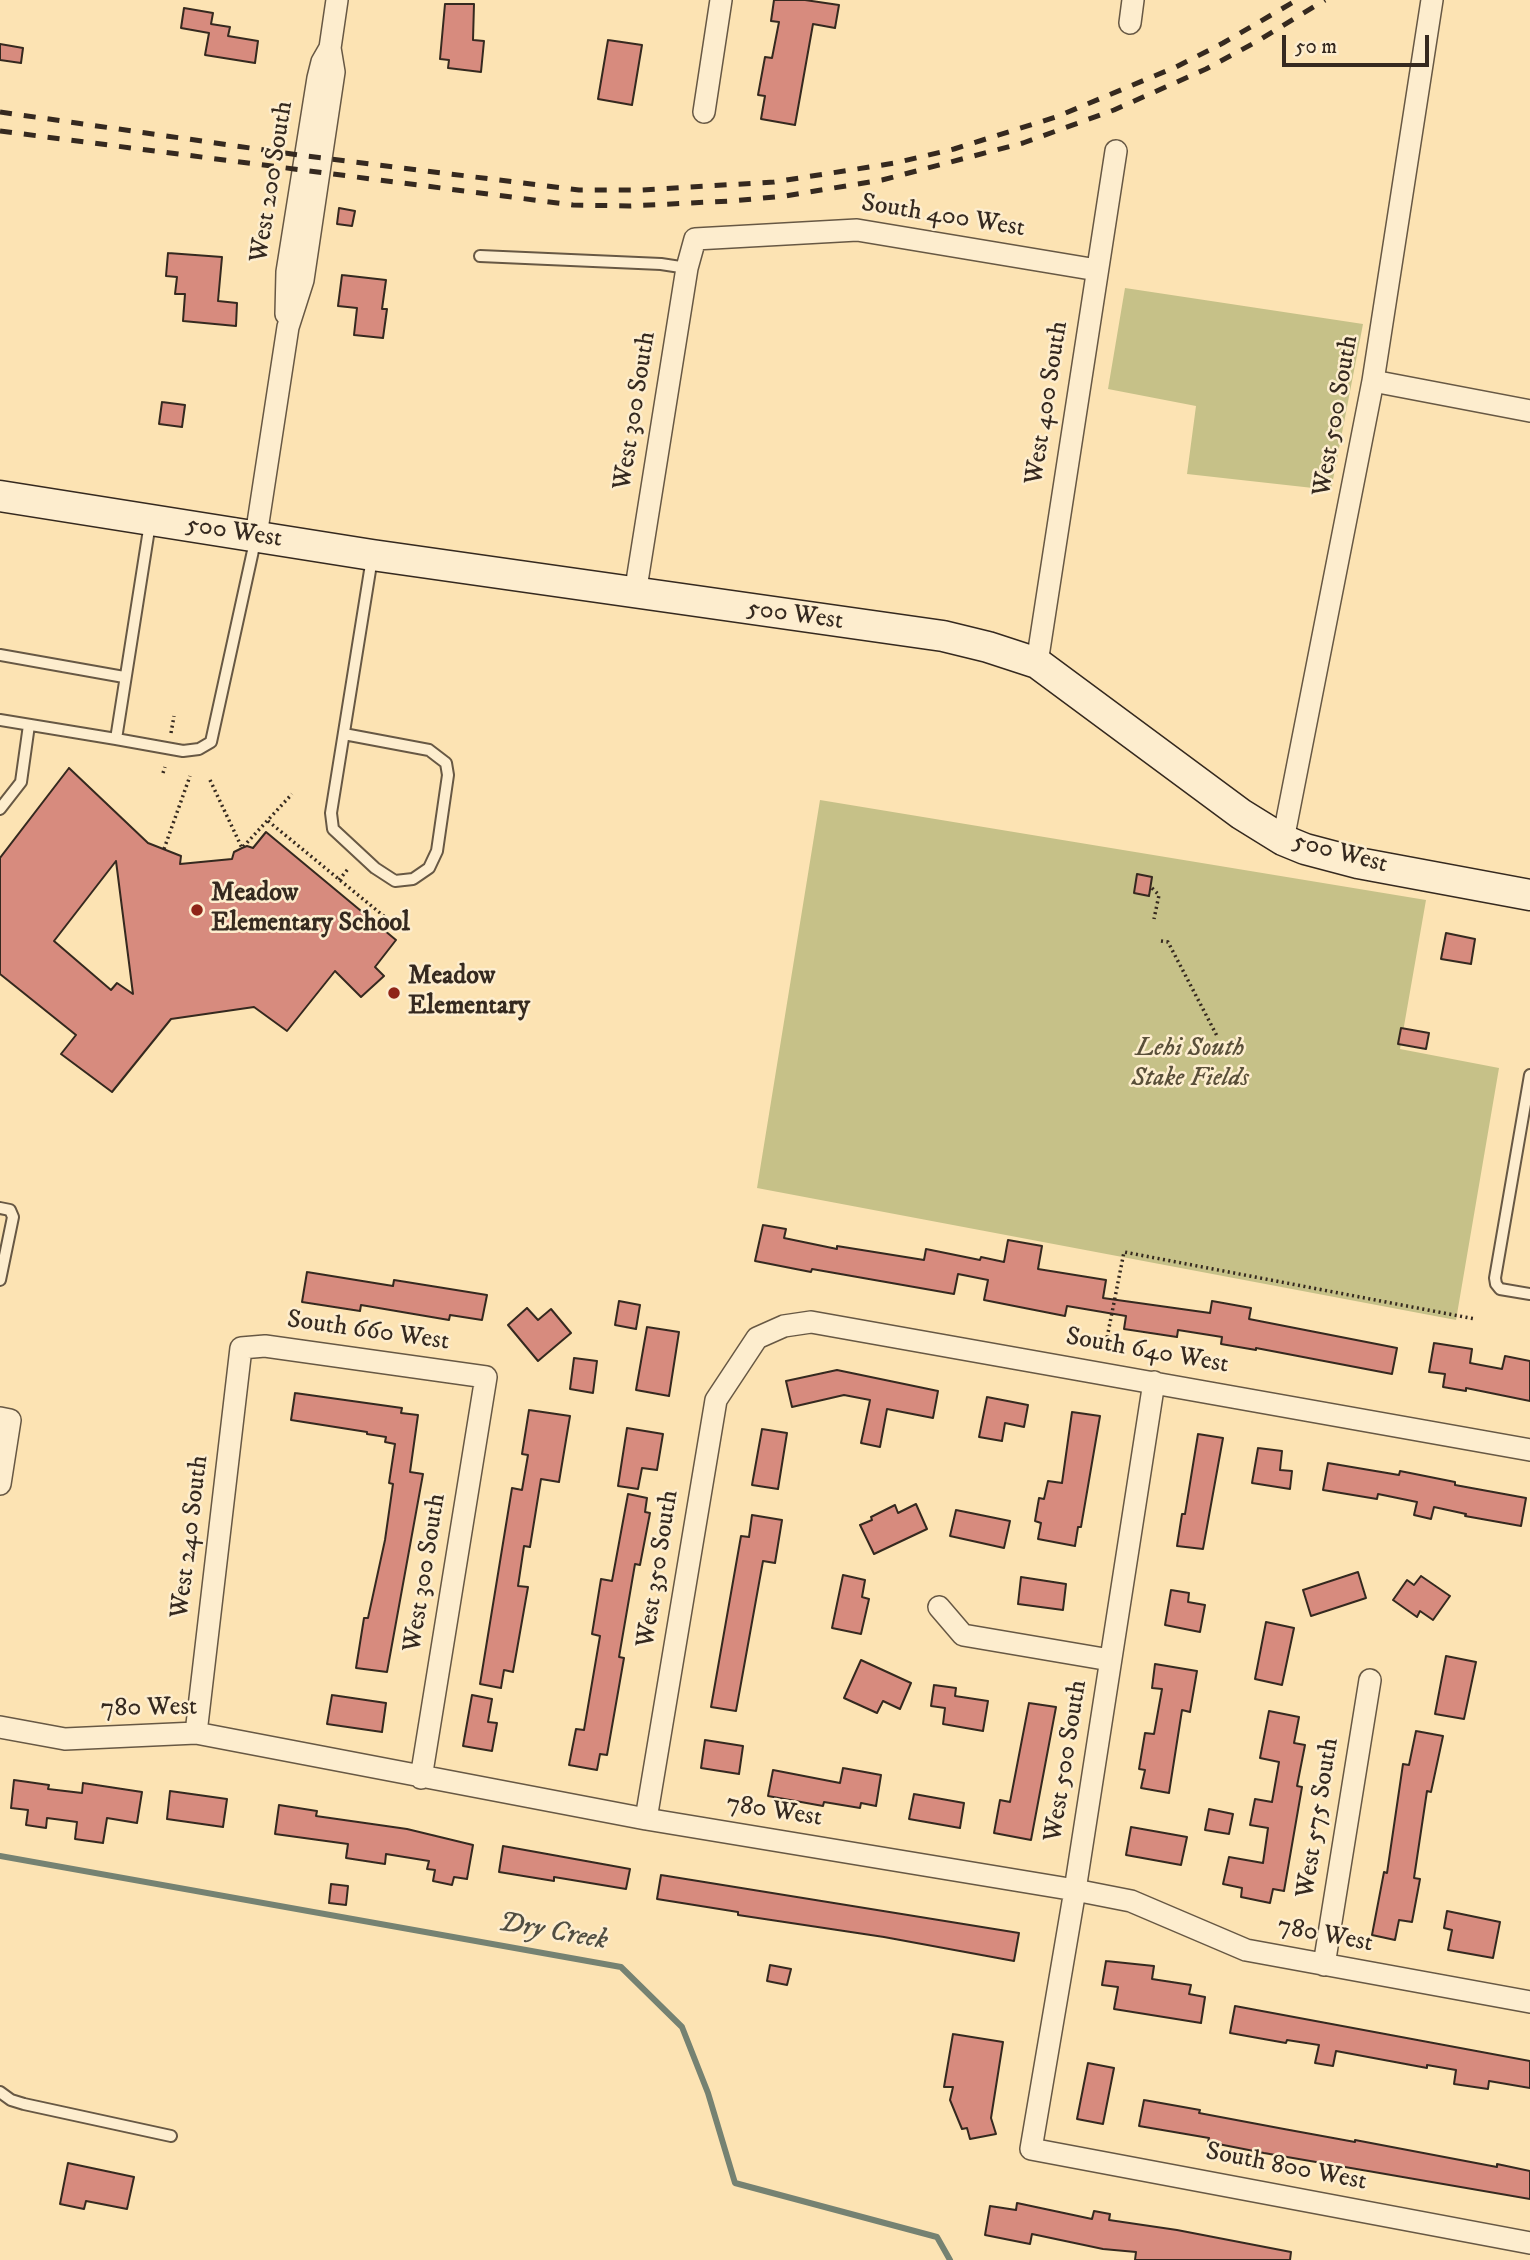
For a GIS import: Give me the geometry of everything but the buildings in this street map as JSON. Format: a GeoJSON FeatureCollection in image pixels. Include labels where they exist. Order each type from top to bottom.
{"type":"FeatureCollection","features":[{"type":"Feature","properties":{"kind":"street","name":"West 200 South"},"geometry":{"type":"LineString","coordinates":[[256,536],[288,327],[285,299],[289,259],[318,78],[322,62],[330,48],[337,0]]}},
{"type":"Feature","properties":{"kind":"street"},"geometry":{"type":"LineString","coordinates":[[704,112],[721,0]]}},
{"type":"Feature","properties":{"kind":"street"},"geometry":{"type":"LineString","coordinates":[[1130,23],[1133,0]]}},
{"type":"Feature","properties":{"kind":"street","name":"West 500 South"},"geometry":{"type":"LineString","coordinates":[[1283,840],[1373,381],[1432,0]]}},
{"type":"Feature","properties":{"kind":"street","name":"West 400 South"},"geometry":{"type":"LineString","coordinates":[[1037,663],[1116,151]]}},
{"type":"Feature","properties":{"kind":"street","name":"South 400 West"},"geometry":{"type":"LineString","coordinates":[[695,239],[857,230],[1097,270]]}},
{"type":"Feature","properties":{"kind":"street","name":"West 300 South"},"geometry":{"type":"LineString","coordinates":[[635,594],[687,268],[695,239]]}},
{"type":"Feature","properties":{"kind":"street"},"geometry":{"type":"LineString","coordinates":[[1373,381],[1530,411]]}},
{"type":"Feature","properties":{"kind":"street","name":"500 West"},"geometry":{"type":"LineString","coordinates":[[0,496],[372,555],[943,636],[988,647],[1037,663],[1241,814],[1283,840],[1305,849],[1358,863],[1530,895]]}},
{"type":"Feature","properties":{"kind":"street","name":"South 640 West"},"geometry":{"type":"LineString","coordinates":[[757,1338],[784,1325],[811,1322],[1530,1450]]}},
{"type":"Feature","properties":{"kind":"street","name":"West 350 South"},"geometry":{"type":"LineString","coordinates":[[646,1819],[716,1400],[757,1338]]}},
{"type":"Feature","properties":{"kind":"street","name":"South 660 West"},"geometry":{"type":"LineString","coordinates":[[241,1348],[265,1346],[486,1377]]}},
{"type":"Feature","properties":{"kind":"street","name":"West 240 South"},"geometry":{"type":"LineString","coordinates":[[196,1733],[241,1348]]}},
{"type":"Feature","properties":{"kind":"street","name":"West 300 South"},"geometry":{"type":"LineString","coordinates":[[421,1778],[486,1377]]}},
{"type":"Feature","properties":{"kind":"street","name":"West 500 South"},"geometry":{"type":"LineString","coordinates":[[1031,2149],[1076,1890],[1154,1382]]}},
{"type":"Feature","properties":{"kind":"street"},"geometry":{"type":"LineString","coordinates":[[0,1484],[5,1419]]}},
{"type":"Feature","properties":{"kind":"street"},"geometry":{"type":"LineString","coordinates":[[939,1607],[963,1635],[1110,1660]]}},
{"type":"Feature","properties":{"kind":"street","name":"West 575 South"},"geometry":{"type":"LineString","coordinates":[[1324,1965],[1370,1680]]}},
{"type":"Feature","properties":{"kind":"street","name":"780 West"},"geometry":{"type":"LineString","coordinates":[[0,1727],[65,1739],[196,1733],[646,1819],[1076,1890],[1131,1901],[1246,1950],[1530,2002]]}},
{"type":"Feature","properties":{"kind":"street","name":"South 800 West"},"geometry":{"type":"LineString","coordinates":[[1031,2149],[1530,2243]]}},
{"type":"Feature","properties":{"kind":"lane"},"geometry":{"type":"LineString","coordinates":[[480,256],[661,264],[687,268]]}},
{"type":"Feature","properties":{"kind":"lane"},"geometry":{"type":"LineString","coordinates":[[116,739],[150,521]]}},
{"type":"Feature","properties":{"kind":"lane"},"geometry":{"type":"LineString","coordinates":[[0,720],[183,751],[199,749],[211,742],[256,536]]}},
{"type":"Feature","properties":{"kind":"lane"},"geometry":{"type":"LineString","coordinates":[[344,734],[429,750],[446,763],[448,775],[437,851],[429,868],[413,879],[395,881],[375,868],[333,829],[331,813],[372,555]]}},
{"type":"Feature","properties":{"kind":"lane"},"geometry":{"type":"LineString","coordinates":[[0,655],[124,677]]}},
{"type":"Feature","properties":{"kind":"lane"},"geometry":{"type":"LineString","coordinates":[[0,809],[21,782],[29,725]]}},
{"type":"Feature","properties":{"kind":"lane"},"geometry":{"type":"LineString","coordinates":[[1530,1075],[1495,1278],[1500,1289],[1530,1294]]}},
{"type":"Feature","properties":{"kind":"lane"},"geometry":{"type":"LineString","coordinates":[[0,1208],[10,1210],[13,1217],[0,1280]]}},
{"type":"Feature","properties":{"kind":"lane"},"geometry":{"type":"LineString","coordinates":[[0,2092],[24,2104],[171,2136]]}},
{"type":"Feature","properties":{"kind":"path"},"geometry":{"type":"LineString","coordinates":[[169,742],[174,716]]}},
{"type":"Feature","properties":{"kind":"path"},"geometry":{"type":"LineString","coordinates":[[163,773],[164,767]]}},
{"type":"Feature","properties":{"kind":"path"},"geometry":{"type":"LineString","coordinates":[[164,849],[190,776]]}},
{"type":"Feature","properties":{"kind":"path"},"geometry":{"type":"LineString","coordinates":[[209,780],[242,848],[292,794]]}},
{"type":"Feature","properties":{"kind":"path"},"geometry":{"type":"LineString","coordinates":[[268,821],[402,931]]}},
{"type":"Feature","properties":{"kind":"path"},"geometry":{"type":"LineString","coordinates":[[339,880],[348,869]]}},
{"type":"Feature","properties":{"kind":"path"},"geometry":{"type":"LineString","coordinates":[[1152,888],[1159,895],[1154,919]]}},
{"type":"Feature","properties":{"kind":"path"},"geometry":{"type":"LineString","coordinates":[[1161,941],[1168,942],[1217,1036]]}},
{"type":"Feature","properties":{"kind":"path"},"geometry":{"type":"LineString","coordinates":[[1105,1348],[1125,1252],[1475,1319]]}},
{"type":"Feature","properties":{"kind":"green space"},"geometry":{"type":"Polygon","coordinates":[[[1125,288],[1363,324],[1331,490],[1187,474],[1196,406],[1108,389],[1125,288]]]}},
{"type":"Feature","properties":{"kind":"green space","name":"Lehi South Stake Fields"},"geometry":{"type":"Polygon","coordinates":[[[820,800],[1426,900],[1400,1049],[1499,1068],[1456,1320],[757,1188],[820,800]]]}},
{"type":"Feature","properties":{"kind":"waterway","name":"Dry Creek"},"geometry":{"type":"LineString","coordinates":[[0,1856],[621,1967],[682,2027],[708,2093],[735,2183],[937,2237],[950,2260]]}},
{"type":"Feature","properties":{"kind":"railway"},"geometry":{"type":"LineString","coordinates":[[0,112],[306,156],[579,190],[641,190],[774,182],[895,163],[954,149],[1056,117],[1176,67],[1297,0]]}},
{"type":"Feature","properties":{"kind":"railway"},"geometry":{"type":"LineString","coordinates":[[0,131],[573,205],[629,206],[785,196],[882,180],[1023,143],[1114,110],[1206,69],[1325,0]]}},
{"type":"Feature","properties":{"kind":"place","name":"Meadow Elementary School"},"geometry":{"type":"Point","coordinates":[197,910]}},
{"type":"Feature","properties":{"kind":"place","name":"Meadow Elementary"},"geometry":{"type":"Point","coordinates":[394,993]}}]}
